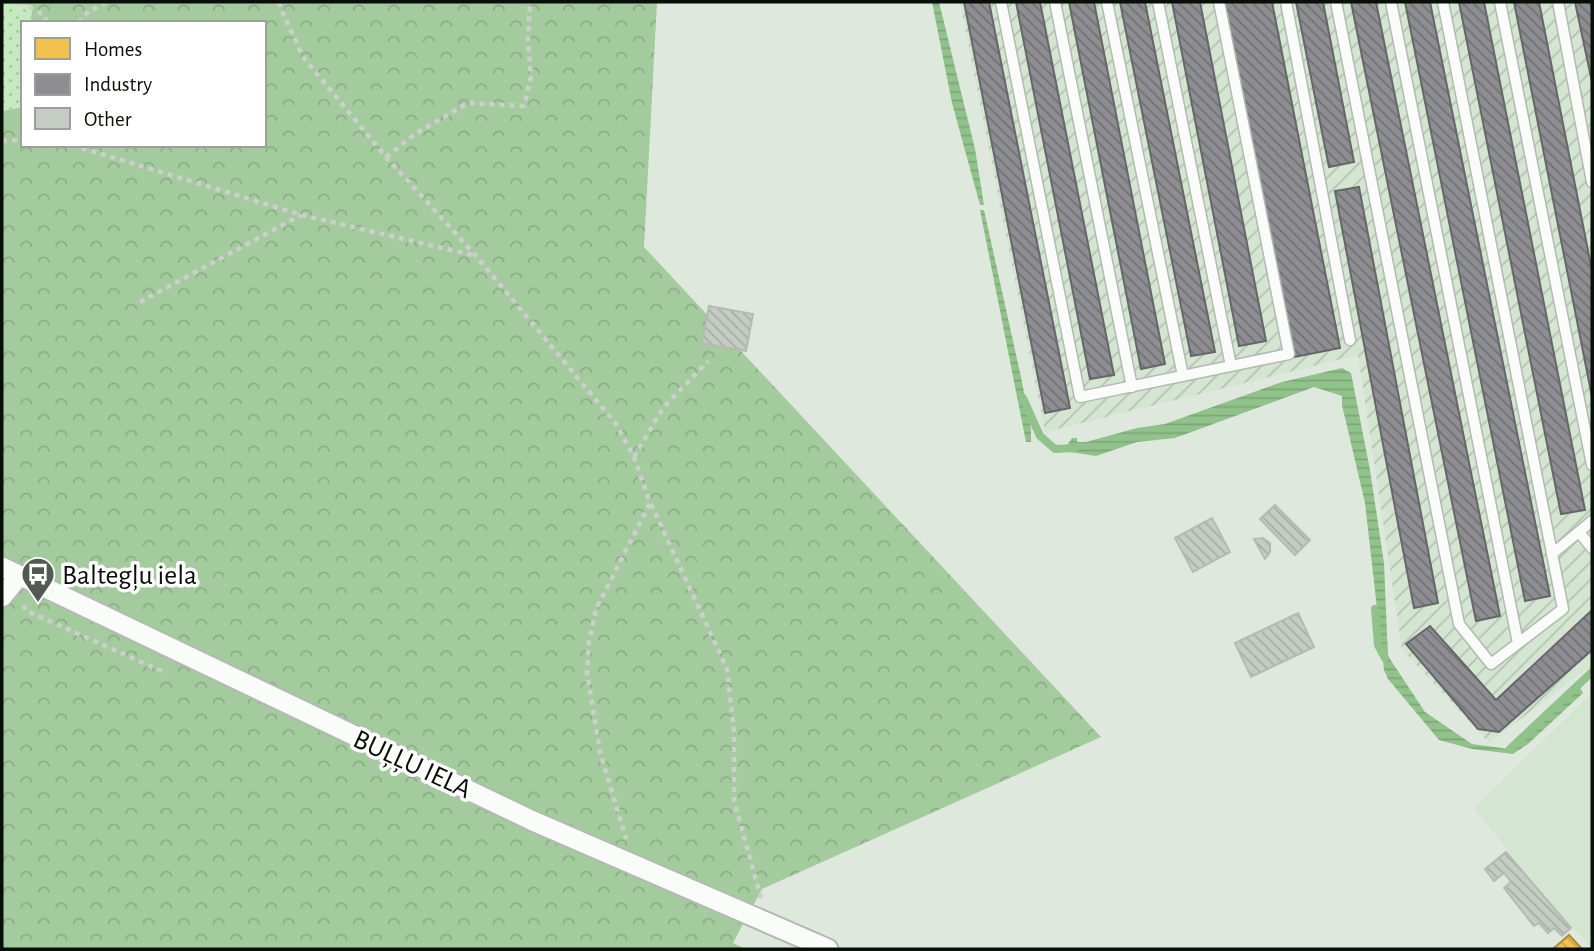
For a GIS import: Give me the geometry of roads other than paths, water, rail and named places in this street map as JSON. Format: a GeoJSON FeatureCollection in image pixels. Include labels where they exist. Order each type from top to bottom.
{"type":"FeatureCollection","features":[{"type":"Feature","properties":{"kind":"street"},"geometry":{"type":"LineString","coordinates":[[2,597],[10,571]]}},
{"type":"Feature","properties":{"kind":"street","name":"BUĻĻU IELA"},"geometry":{"type":"LineString","coordinates":[[10,571],[533,821],[828,949]]}},
{"type":"Feature","properties":{"kind":"lane"},"geometry":{"type":"LineString","coordinates":[[1001,2],[1080,397],[1289,354],[1219,2]]}},
{"type":"Feature","properties":{"kind":"lane"},"geometry":{"type":"LineString","coordinates":[[1055,2],[1132,387]]}},
{"type":"Feature","properties":{"kind":"lane"},"geometry":{"type":"LineString","coordinates":[[1107,2],[1183,376]]}},
{"type":"Feature","properties":{"kind":"lane"},"geometry":{"type":"LineString","coordinates":[[1158,2],[1231,366]]}},
{"type":"Feature","properties":{"kind":"lane"},"geometry":{"type":"LineString","coordinates":[[1286,2],[1349,340]]}},
{"type":"Feature","properties":{"kind":"lane"},"geometry":{"type":"LineString","coordinates":[[1336,2],[1459,624],[1491,664],[1563,609],[1443,2]]}},
{"type":"Feature","properties":{"kind":"lane"},"geometry":{"type":"LineString","coordinates":[[1391,2],[1518,643]]}},
{"type":"Feature","properties":{"kind":"lane"},"geometry":{"type":"LineString","coordinates":[[1500,2],[1592,465]]}},
{"type":"Feature","properties":{"kind":"lane"},"geometry":{"type":"LineString","coordinates":[[1558,2],[1589,144],[1592,182]]}},
{"type":"Feature","properties":{"kind":"lane"},"geometry":{"type":"LineString","coordinates":[[1552,554],[1592,521]]}},
{"type":"Feature","properties":{"kind":"lane"},"geometry":{"type":"LineString","coordinates":[[1579,532],[1592,548]]}},
{"type":"Feature","properties":{"kind":"waterway"},"geometry":{"type":"LineString","coordinates":[[1023,398],[1040,436],[1055,449],[1075,448]]}},
{"type":"Feature","properties":{"kind":"waterway"},"geometry":{"type":"LineString","coordinates":[[1375,609],[1378,645],[1385,658]]}},
{"type":"Feature","properties":{"kind":"waterway"},"geometry":{"type":"LineString","coordinates":[[1510,749],[1592,672]]}},
{"type":"Feature","properties":{"kind":"place","name":"Baltegļu iela"},"geometry":{"type":"Point","coordinates":[38,604]}}]}
